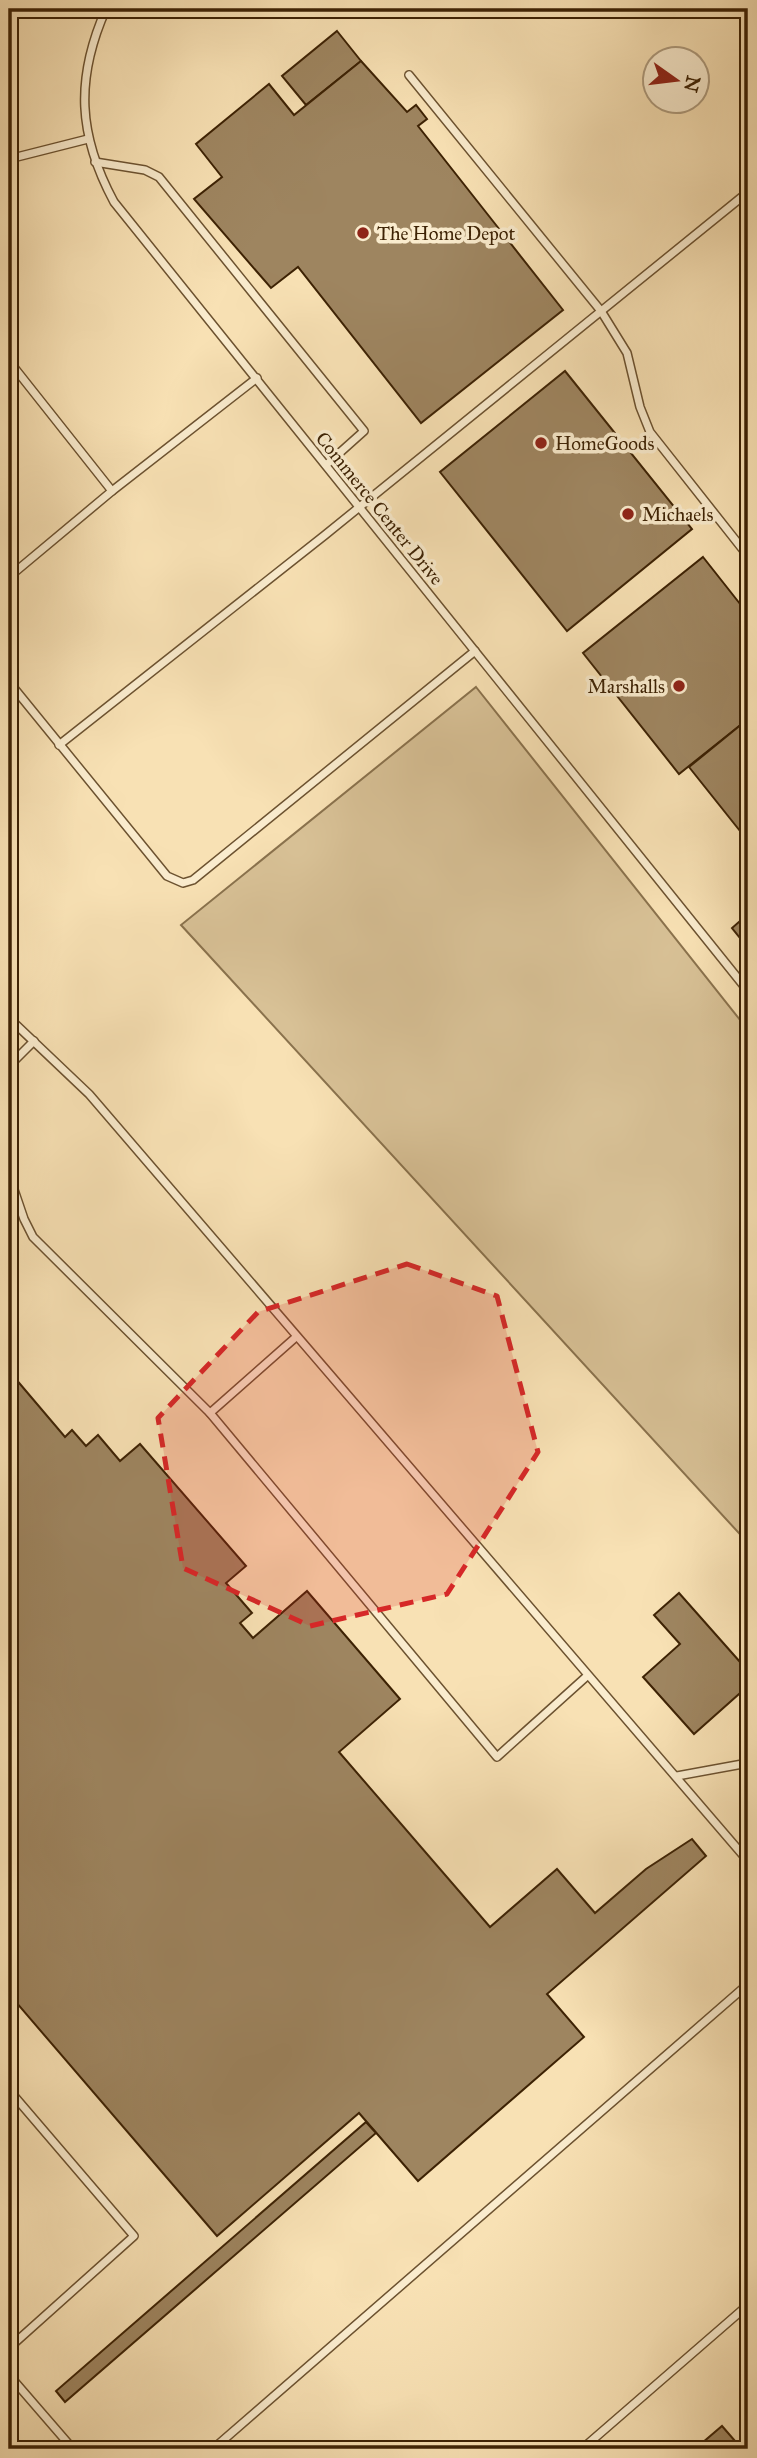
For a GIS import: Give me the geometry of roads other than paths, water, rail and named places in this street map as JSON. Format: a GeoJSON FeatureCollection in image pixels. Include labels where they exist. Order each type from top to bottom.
{"type":"FeatureCollection","features":[{"type":"Feature","properties":{"kind":"lane","name":"Commerce Center Drive"},"geometry":{"type":"LineString","coordinates":[[106,9],[91,51],[86,77],[84,117],[95,162],[114,202],[748,991]]}},
{"type":"Feature","properties":{"kind":"lane"},"geometry":{"type":"LineString","coordinates":[[409,75],[601,311],[627,353],[640,407],[650,432],[748,556]]}},
{"type":"Feature","properties":{"kind":"lane"},"geometry":{"type":"LineString","coordinates":[[9,159],[88,139]]}},
{"type":"Feature","properties":{"kind":"lane"},"geometry":{"type":"LineString","coordinates":[[95,162],[145,170],[159,177],[364,431],[326,465]]}},
{"type":"Feature","properties":{"kind":"lane"},"geometry":{"type":"LineString","coordinates":[[59,746],[748,192]]}},
{"type":"Feature","properties":{"kind":"lane"},"geometry":{"type":"LineString","coordinates":[[9,360],[112,491]]}},
{"type":"Feature","properties":{"kind":"lane"},"geometry":{"type":"LineString","coordinates":[[9,577],[112,491],[257,378]]}},
{"type":"Feature","properties":{"kind":"lane"},"geometry":{"type":"LineString","coordinates":[[9,682],[167,876],[183,883],[192,880],[475,651]]}},
{"type":"Feature","properties":{"kind":"lane"},"geometry":{"type":"LineString","coordinates":[[9,1018],[89,1094],[748,1861]]}},
{"type":"Feature","properties":{"kind":"lane"},"geometry":{"type":"LineString","coordinates":[[9,1066],[34,1041]]}},
{"type":"Feature","properties":{"kind":"lane"},"geometry":{"type":"LineString","coordinates":[[9,1175],[33,1237],[210,1413],[497,1757],[587,1676]]}},
{"type":"Feature","properties":{"kind":"lane"},"geometry":{"type":"LineString","coordinates":[[210,1413],[296,1336]]}},
{"type":"Feature","properties":{"kind":"lane"},"geometry":{"type":"LineString","coordinates":[[677,1776],[748,1762]]}},
{"type":"Feature","properties":{"kind":"lane"},"geometry":{"type":"LineString","coordinates":[[213,2449],[748,1984]]}},
{"type":"Feature","properties":{"kind":"lane"},"geometry":{"type":"LineString","coordinates":[[9,2091],[134,2236],[9,2348]]}},
{"type":"Feature","properties":{"kind":"lane"},"geometry":{"type":"LineString","coordinates":[[582,2449],[748,2305]]}},
{"type":"Feature","properties":{"kind":"lane"},"geometry":{"type":"LineString","coordinates":[[9,2375],[74,2449]]}},
{"type":"Feature","properties":{"kind":"place","name":"The Home Depot"},"geometry":{"type":"Point","coordinates":[363,233]}},
{"type":"Feature","properties":{"kind":"place","name":"HomeGoods"},"geometry":{"type":"Point","coordinates":[541,443]}},
{"type":"Feature","properties":{"kind":"place","name":"Michaels"},"geometry":{"type":"Point","coordinates":[628,514]}},
{"type":"Feature","properties":{"kind":"place","name":"Marshalls"},"geometry":{"type":"Point","coordinates":[679,686]}}]}
